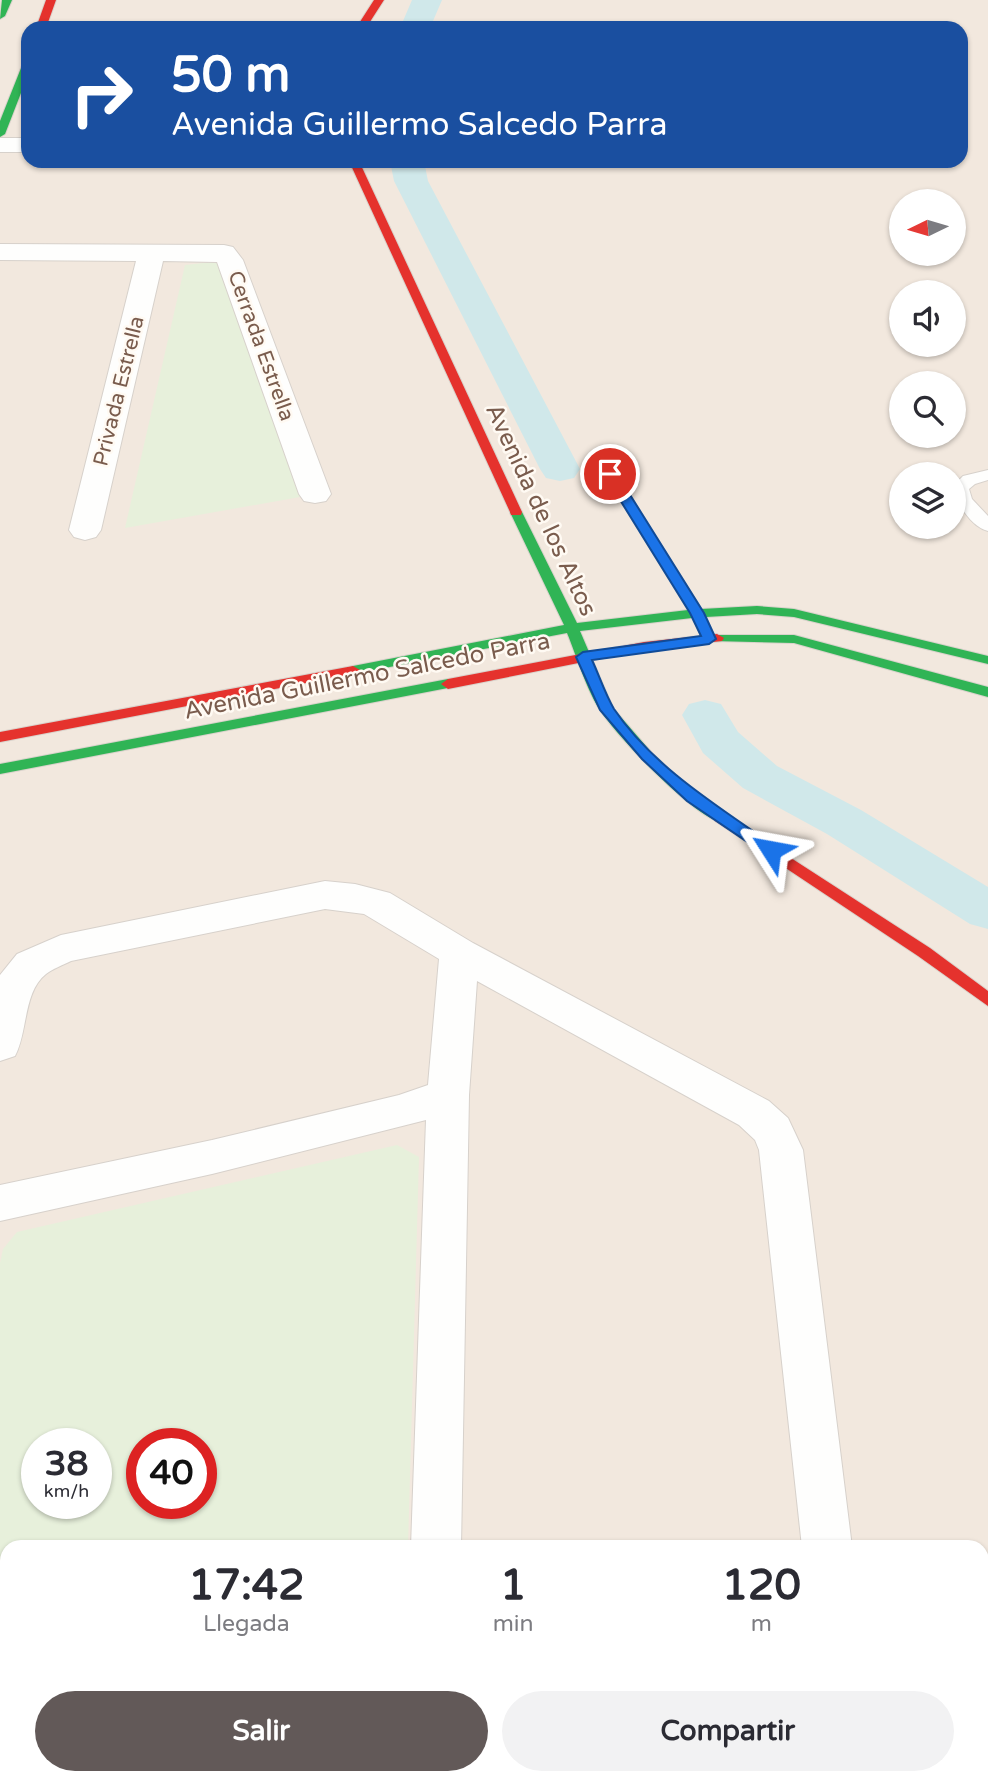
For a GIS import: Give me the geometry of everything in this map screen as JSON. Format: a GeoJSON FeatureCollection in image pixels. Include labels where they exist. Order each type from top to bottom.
{"type":"FeatureCollection","features":[{"type":"Feature","properties":{"kind":"street"},"geometry":{"type":"LineString","coordinates":[[0,16],[7,0]]}},
{"type":"Feature","properties":{"kind":"street"},"geometry":{"type":"LineString","coordinates":[[44,21],[51,0]]}},
{"type":"Feature","properties":{"kind":"street"},"geometry":{"type":"LineString","coordinates":[[366,21],[379,0]]}},
{"type":"Feature","properties":{"kind":"street"},"geometry":{"type":"LineString","coordinates":[[0,134],[21,81]]}},
{"type":"Feature","properties":{"kind":"street"},"geometry":{"type":"LineString","coordinates":[[0,145],[21,145]]}},
{"type":"Feature","properties":{"kind":"street","name":"Avenida de los Altos"},"geometry":{"type":"LineString","coordinates":[[357,168],[491,461],[572,628],[607,710],[647,756],[677,785],[708,809],[924,951],[988,1000]]}},
{"type":"Feature","properties":{"kind":"street","name":"Cerrada Estrella"},"geometry":{"type":"LineString","coordinates":[[0,252],[224,253],[230,260],[316,494]]}},
{"type":"Feature","properties":{"kind":"street","name":"Privada Estrella"},"geometry":{"type":"LineString","coordinates":[[85,530],[152,252]]}},
{"type":"Feature","properties":{"kind":"street"},"geometry":{"type":"LineString","coordinates":[[610,474],[697,613],[709,639]]}},
{"type":"Feature","properties":{"kind":"street","name":"Avenida Guillermo Salcedo Parra"},"geometry":{"type":"LineString","coordinates":[[0,737],[572,628],[697,613],[757,610],[794,614],[988,660]]}},
{"type":"Feature","properties":{"kind":"street","name":"Avenida Guillermo Salcedo Parra"},"geometry":{"type":"LineString","coordinates":[[0,769],[583,657],[709,639],[767,636],[794,639],[988,692]]}},
{"type":"Feature","properties":{"kind":"street"},"geometry":{"type":"LineString","coordinates":[[255,688],[266,719]]}},
{"type":"Feature","properties":{"kind":"street"},"geometry":{"type":"LineString","coordinates":[[0,1045],[14,986],[31,964],[61,949],[325,895],[355,898],[376,904],[459,953],[754,1113],[773,1130],[782,1159],[826,1540]]}},
{"type":"Feature","properties":{"kind":"street"},"geometry":{"type":"LineString","coordinates":[[436,1540],[448,1096],[459,953]]}},
{"type":"Feature","properties":{"kind":"street"},"geometry":{"type":"LineString","coordinates":[[0,1203],[266,1144],[402,1111],[448,1096]]}},
{"type":"Feature","properties":{"kind":"lane"},"geometry":{"type":"LineString","coordinates":[[988,475],[969,480],[960,488],[964,500],[988,526]]}},
{"type":"Feature","properties":{"kind":"shaded area"},"geometry":{"type":"Polygon","coordinates":[[[0,0],[988,0],[988,1540],[0,1540],[0,0]]]}},
{"type":"Feature","properties":{"kind":"green space"},"geometry":{"type":"Polygon","coordinates":[[[212,262],[220,264],[300,497],[125,528],[185,265],[212,262]]]}},
{"type":"Feature","properties":{"kind":"green space"},"geometry":{"type":"Polygon","coordinates":[[[397,1145],[419,1157],[408,1540],[0,1540],[0,1263],[3,1249],[17,1232],[397,1145]]]}},
{"type":"Feature","properties":{"kind":"waterway"},"geometry":{"type":"LineString","coordinates":[[418,21],[427,0]]}},
{"type":"Feature","properties":{"kind":"waterway"},"geometry":{"type":"LineString","coordinates":[[408,168],[411,181],[560,469]]}},
{"type":"Feature","properties":{"kind":"waterway"},"geometry":{"type":"LineString","coordinates":[[705,715],[720,742],[760,777],[844,822],[988,911]]}},
{"type":"Feature","properties":{"kind":"traffic: fast"},"geometry":{"type":"LineString","coordinates":[[0,16],[7,0]]}},
{"type":"Feature","properties":{"kind":"traffic: fast"},"geometry":{"type":"LineString","coordinates":[[0,134],[21,81]]}},
{"type":"Feature","properties":{"kind":"traffic: fast"},"geometry":{"type":"LineString","coordinates":[[610,474],[697,613],[707,634]]}},
{"type":"Feature","properties":{"kind":"traffic: fast"},"geometry":{"type":"LineString","coordinates":[[516,512],[572,628],[607,710],[647,756],[677,785],[720,817]]}},
{"type":"Feature","properties":{"kind":"traffic: fast"},"geometry":{"type":"LineString","coordinates":[[353,670],[572,628],[697,613],[757,610],[794,613],[988,660]]}},
{"type":"Feature","properties":{"kind":"traffic: fast"},"geometry":{"type":"LineString","coordinates":[[717,638],[794,639],[988,692]]}},
{"type":"Feature","properties":{"kind":"traffic: fast"},"geometry":{"type":"LineString","coordinates":[[0,769],[448,684]]}},
{"type":"Feature","properties":{"kind":"traffic: jam"},"geometry":{"type":"LineString","coordinates":[[44,21],[51,0]]}},
{"type":"Feature","properties":{"kind":"traffic: jam"},"geometry":{"type":"LineString","coordinates":[[366,21],[379,0]]}},
{"type":"Feature","properties":{"kind":"traffic: jam"},"geometry":{"type":"LineString","coordinates":[[357,168],[516,512]]}},
{"type":"Feature","properties":{"kind":"traffic: jam"},"geometry":{"type":"LineString","coordinates":[[448,684],[644,646],[717,638]]}},
{"type":"Feature","properties":{"kind":"traffic: jam"},"geometry":{"type":"LineString","coordinates":[[0,737],[353,670]]}},
{"type":"Feature","properties":{"kind":"traffic: jam"},"geometry":{"type":"LineString","coordinates":[[720,817],[924,952],[988,1000]]}},
{"type":"Feature","properties":{"kind":"route"},"geometry":{"type":"LineString","coordinates":[[610,474],[697,613],[709,639],[583,657],[607,710],[647,756],[677,785],[708,809],[771,850]]}}]}
